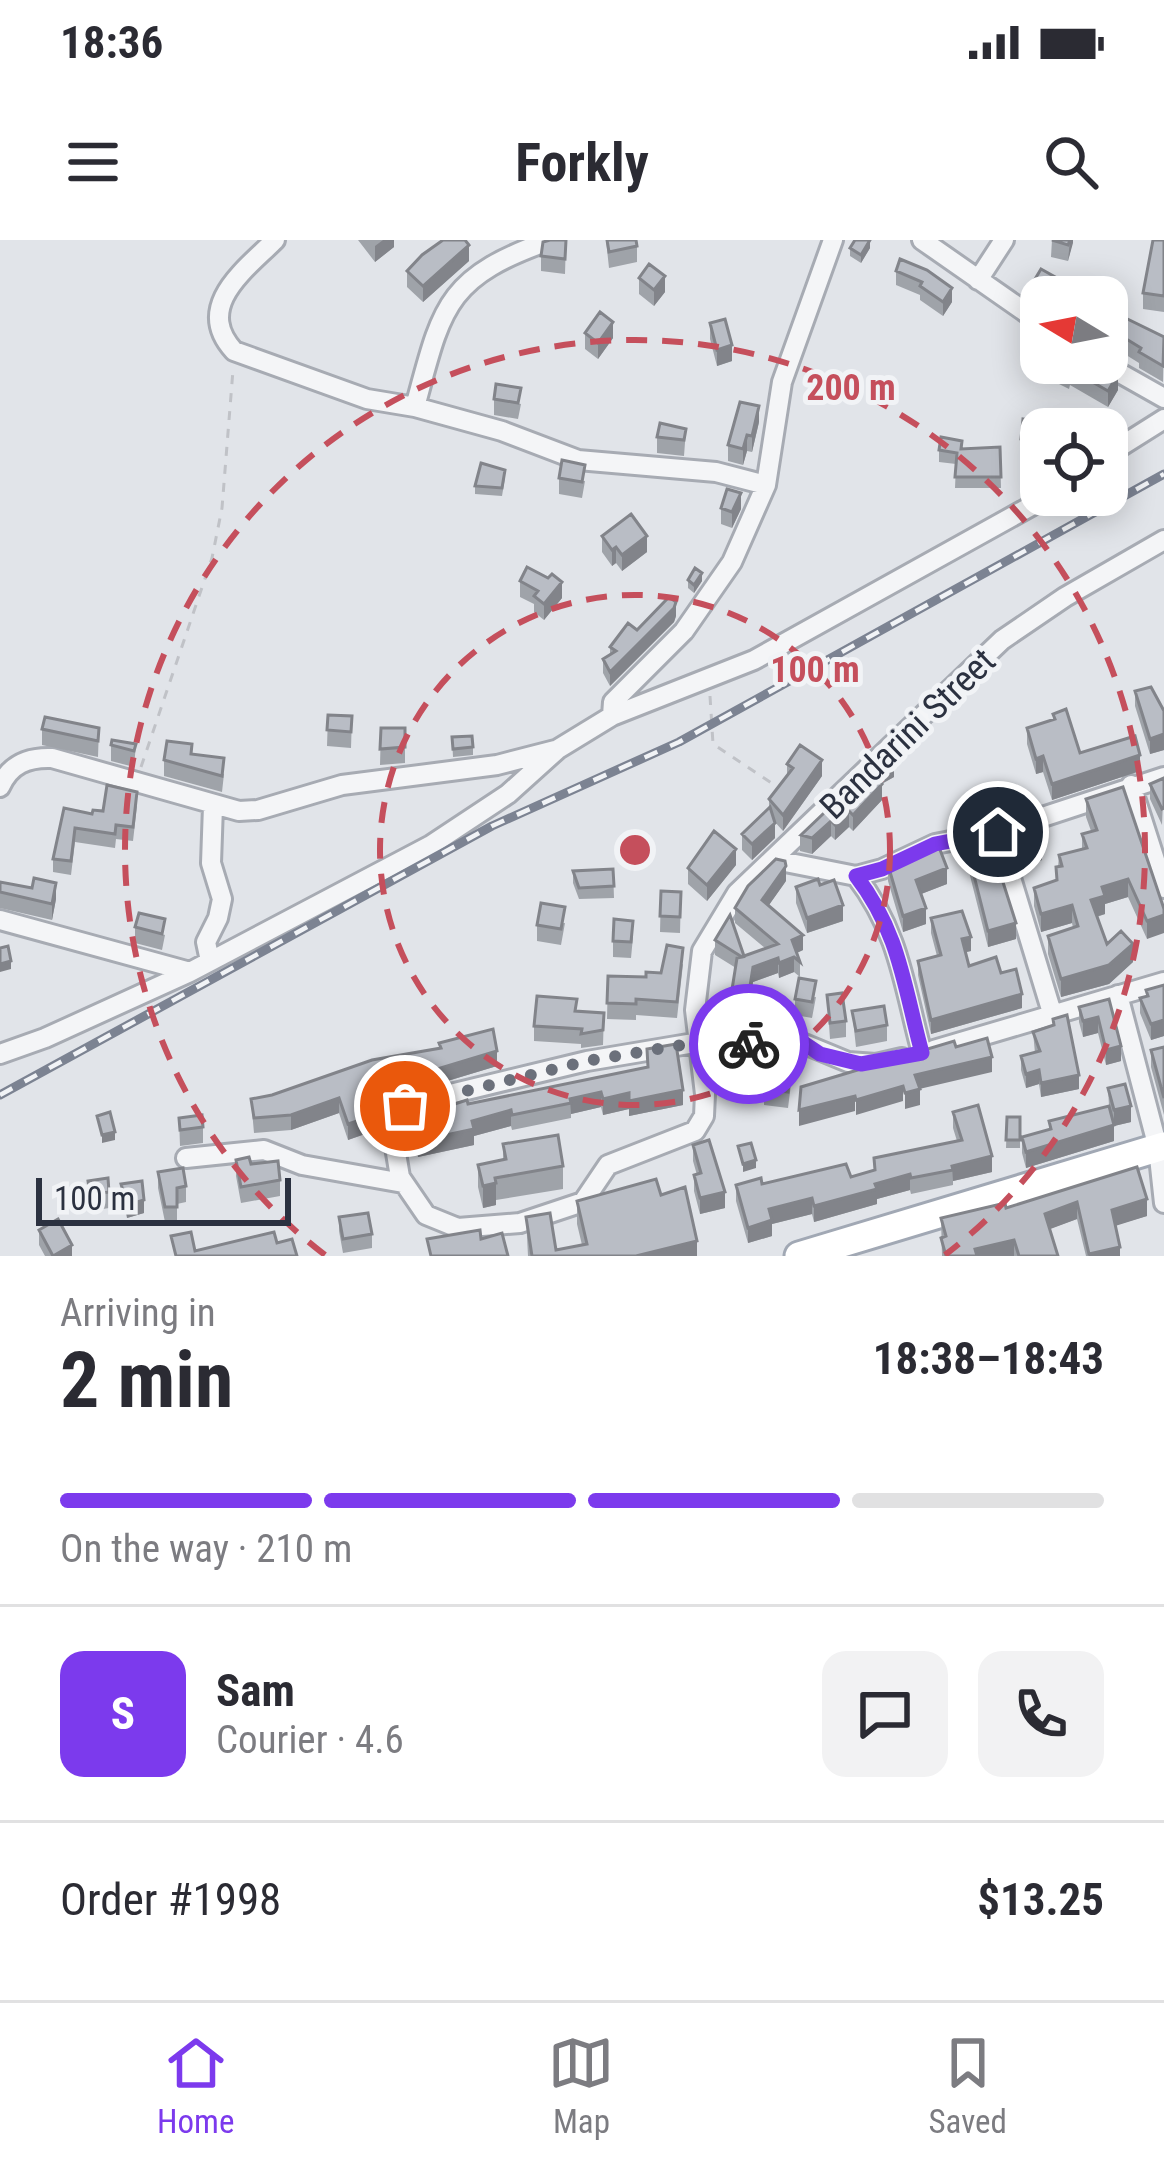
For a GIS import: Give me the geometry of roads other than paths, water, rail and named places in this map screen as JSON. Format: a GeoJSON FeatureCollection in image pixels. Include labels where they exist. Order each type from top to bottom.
{"type":"FeatureCollection","features":[{"type":"Feature","properties":{"kind":"main road"},"geometry":{"type":"LineString","coordinates":[[799,1256],[1161,1147]]}},
{"type":"Feature","properties":{"kind":"street"},"geometry":{"type":"LineString","coordinates":[[275,240],[224,291],[224,338],[234,351],[367,399],[502,431],[578,460],[716,472],[766,485]]}},
{"type":"Feature","properties":{"kind":"street"},"geometry":{"type":"LineString","coordinates":[[415,407],[438,319],[449,302],[489,268],[551,240]]}},
{"type":"Feature","properties":{"kind":"street"},"geometry":{"type":"LineString","coordinates":[[612,716],[613,702],[684,631],[732,562],[766,485],[782,382],[832,240]]}},
{"type":"Feature","properties":{"kind":"street"},"geometry":{"type":"LineString","coordinates":[[922,240],[1020,308]]}},
{"type":"Feature","properties":{"kind":"street"},"geometry":{"type":"LineString","coordinates":[[979,280],[1004,240]]}},
{"type":"Feature","properties":{"kind":"street"},"geometry":{"type":"LineString","coordinates":[[1128,378],[1164,398]]}},
{"type":"Feature","properties":{"kind":"street"},"geometry":{"type":"LineString","coordinates":[[1128,442],[1164,419]]}},
{"type":"Feature","properties":{"kind":"street"},"geometry":{"type":"LineString","coordinates":[[0,1054],[190,972],[431,845],[508,794],[558,749],[612,716],[754,660],[1020,512]]}},
{"type":"Feature","properties":{"kind":"street","name":"Bandarini Street"},"geometry":{"type":"LineString","coordinates":[[403,1183],[426,1215],[447,1226],[520,1223],[583,1202],[608,1165],[695,1131],[704,1116],[695,1010],[702,951],[737,893],[1002,640],[1164,540]]}},
{"type":"Feature","properties":{"kind":"street"},"geometry":{"type":"LineString","coordinates":[[0,787],[12,769],[30,758],[52,758],[213,806],[258,810],[342,785],[497,765],[558,749]]}},
{"type":"Feature","properties":{"kind":"street"},"geometry":{"type":"LineString","coordinates":[[775,860],[856,876],[935,844],[998,832],[1164,777]]}},
{"type":"Feature","properties":{"kind":"street"},"geometry":{"type":"LineString","coordinates":[[1132,785],[1164,888]]}},
{"type":"Feature","properties":{"kind":"street"},"geometry":{"type":"LineString","coordinates":[[210,961],[206,942],[222,898],[211,863],[213,806]]}},
{"type":"Feature","properties":{"kind":"street"},"geometry":{"type":"LineString","coordinates":[[998,832],[1053,1016]]}},
{"type":"Feature","properties":{"kind":"street"},"geometry":{"type":"LineString","coordinates":[[856,876],[888,922],[922,1053]]}},
{"type":"Feature","properties":{"kind":"street"},"geometry":{"type":"LineString","coordinates":[[0,920],[190,972]]}},
{"type":"Feature","properties":{"kind":"street"},"geometry":{"type":"LineString","coordinates":[[186,1158],[264,1150],[302,1166],[403,1183],[392,1129],[398,1110],[405,1106],[600,1058],[701,1051],[785,1036],[830,1058],[861,1064],[922,1053],[1164,982]]}},
{"type":"Feature","properties":{"kind":"street"},"geometry":{"type":"LineString","coordinates":[[1118,994],[1161,1147],[1164,1203]]}},
{"type":"Feature","properties":{"kind":"railway"},"geometry":{"type":"LineString","coordinates":[[0,1095],[492,826],[679,742],[1164,474]]}}]}
